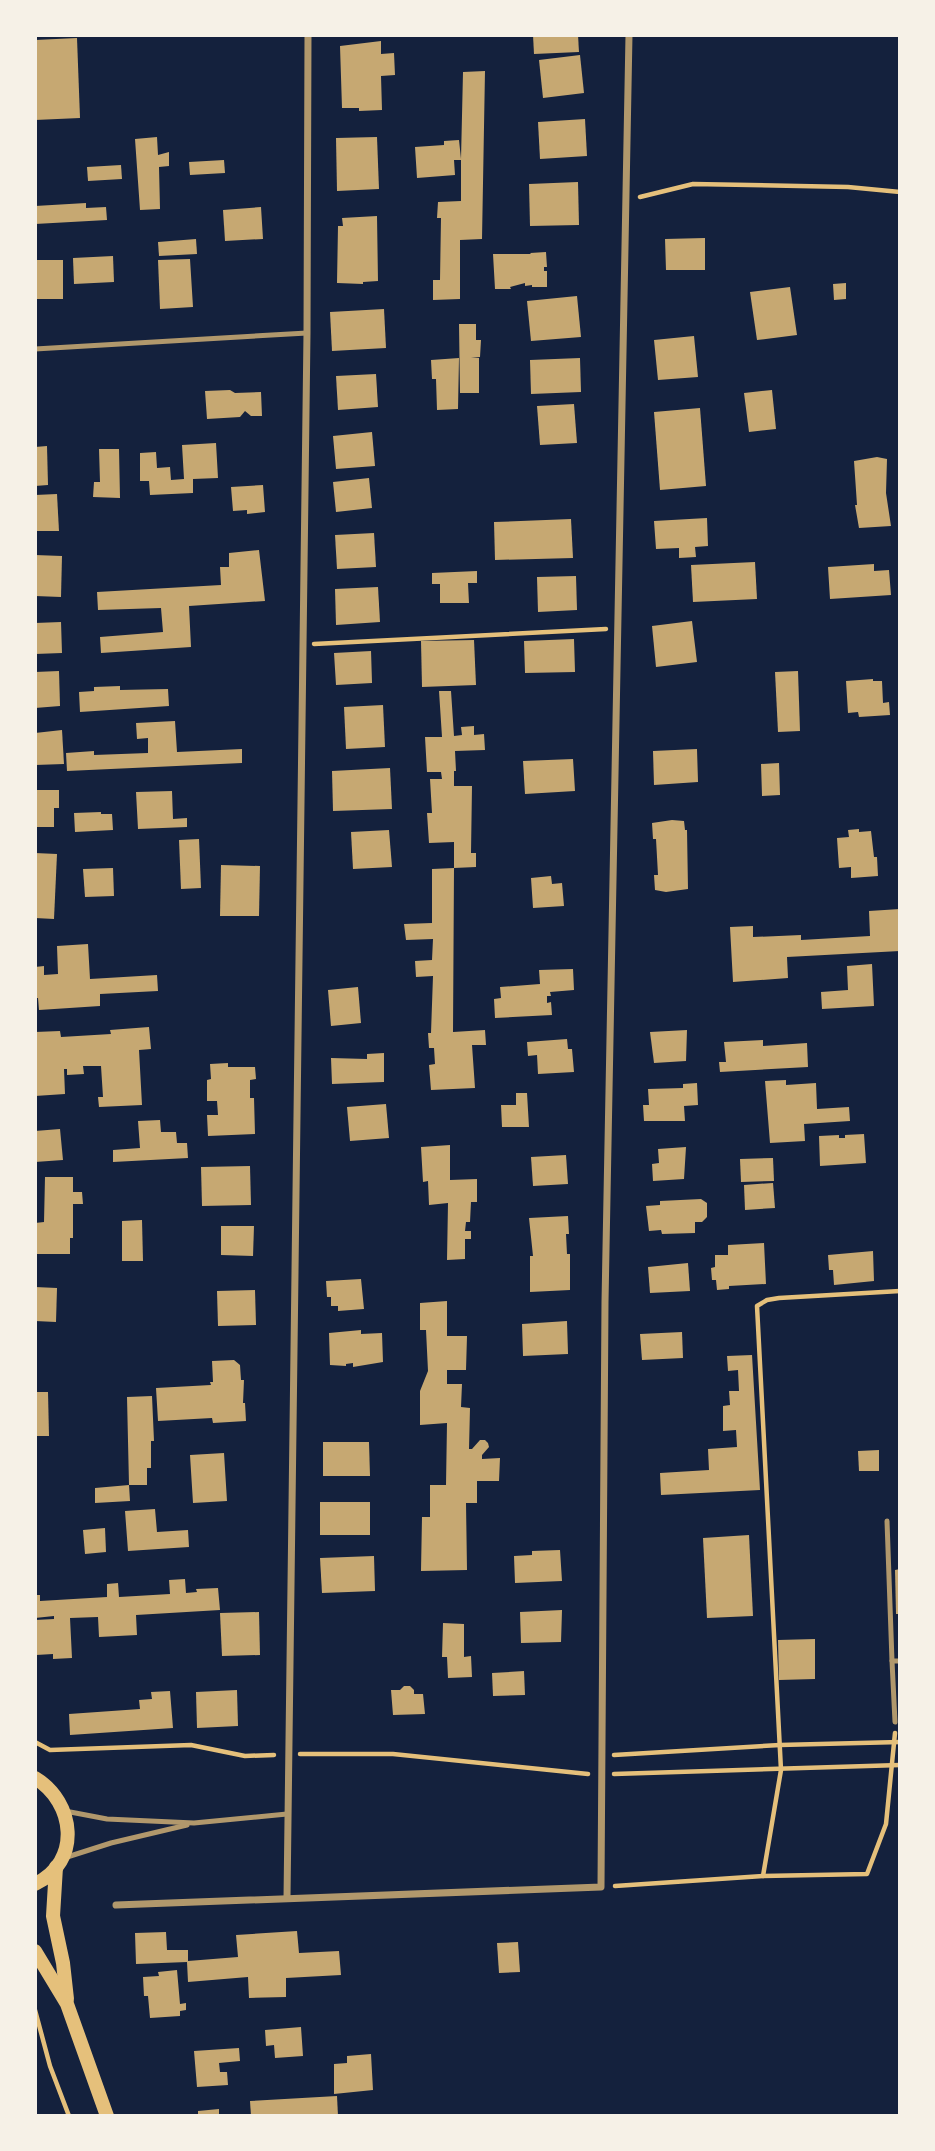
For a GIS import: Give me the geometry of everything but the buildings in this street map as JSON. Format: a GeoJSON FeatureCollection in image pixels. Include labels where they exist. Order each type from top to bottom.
{"type":"FeatureCollection","features":[{"type":"Feature","properties":{"kind":"main road"},"geometry":{"type":"LineString","coordinates":[[35,1778],[46,1784],[65,1811],[67,1835],[59,1863],[54,1916],[67,2004]]}},
{"type":"Feature","properties":{"kind":"main road"},"geometry":{"type":"LineString","coordinates":[[35,1884],[59,1863]]}},
{"type":"Feature","properties":{"kind":"main road"},"geometry":{"type":"LineString","coordinates":[[35,1951],[67,2004],[107,2116]]}},
{"type":"Feature","properties":{"kind":"street"},"geometry":{"type":"LineString","coordinates":[[287,1898],[308,35]]}},
{"type":"Feature","properties":{"kind":"street"},"geometry":{"type":"LineString","coordinates":[[116,1905],[601,1887],[605,1302],[629,35]]}},
{"type":"Feature","properties":{"kind":"lane"},"geometry":{"type":"LineString","coordinates":[[35,349],[306,333]]}},
{"type":"Feature","properties":{"kind":"lane"},"geometry":{"type":"LineString","coordinates":[[887,1521],[895,1722]]}},
{"type":"Feature","properties":{"kind":"lane"},"geometry":{"type":"LineString","coordinates":[[892,1661],[900,1661]]}},
{"type":"Feature","properties":{"kind":"lane"},"geometry":{"type":"LineString","coordinates":[[65,1811],[107,1819],[194,1823]]}},
{"type":"Feature","properties":{"kind":"lane"},"geometry":{"type":"LineString","coordinates":[[59,1863],[119,1841],[194,1823],[288,1814]]}},
{"type":"Feature","properties":{"kind":"path"},"geometry":{"type":"LineString","coordinates":[[626,201],[693,184],[848,187],[900,191]]}},
{"type":"Feature","properties":{"kind":"path"},"geometry":{"type":"LineString","coordinates":[[303,645],[618,628]]}},
{"type":"Feature","properties":{"kind":"path"},"geometry":{"type":"LineString","coordinates":[[763,1876],[781,1770],[757,1306],[767,1300],[779,1298],[900,1292]]}},
{"type":"Feature","properties":{"kind":"path"},"geometry":{"type":"LineString","coordinates":[[35,1742],[50,1750],[191,1745],[245,1756],[273,1755]]}},
{"type":"Feature","properties":{"kind":"path"},"geometry":{"type":"LineString","coordinates":[[601,1887],[763,1876],[867,1874],[886,1824],[892,1765],[898,1742],[779,1745],[602,1756]]}},
{"type":"Feature","properties":{"kind":"path"},"geometry":{"type":"LineString","coordinates":[[299,1754],[394,1754],[587,1774]]}},
{"type":"Feature","properties":{"kind":"path"},"geometry":{"type":"LineString","coordinates":[[613,1774],[900,1765]]}},
{"type":"Feature","properties":{"kind":"path"},"geometry":{"type":"LineString","coordinates":[[35,2010],[50,2066],[69,2116]]}}]}
